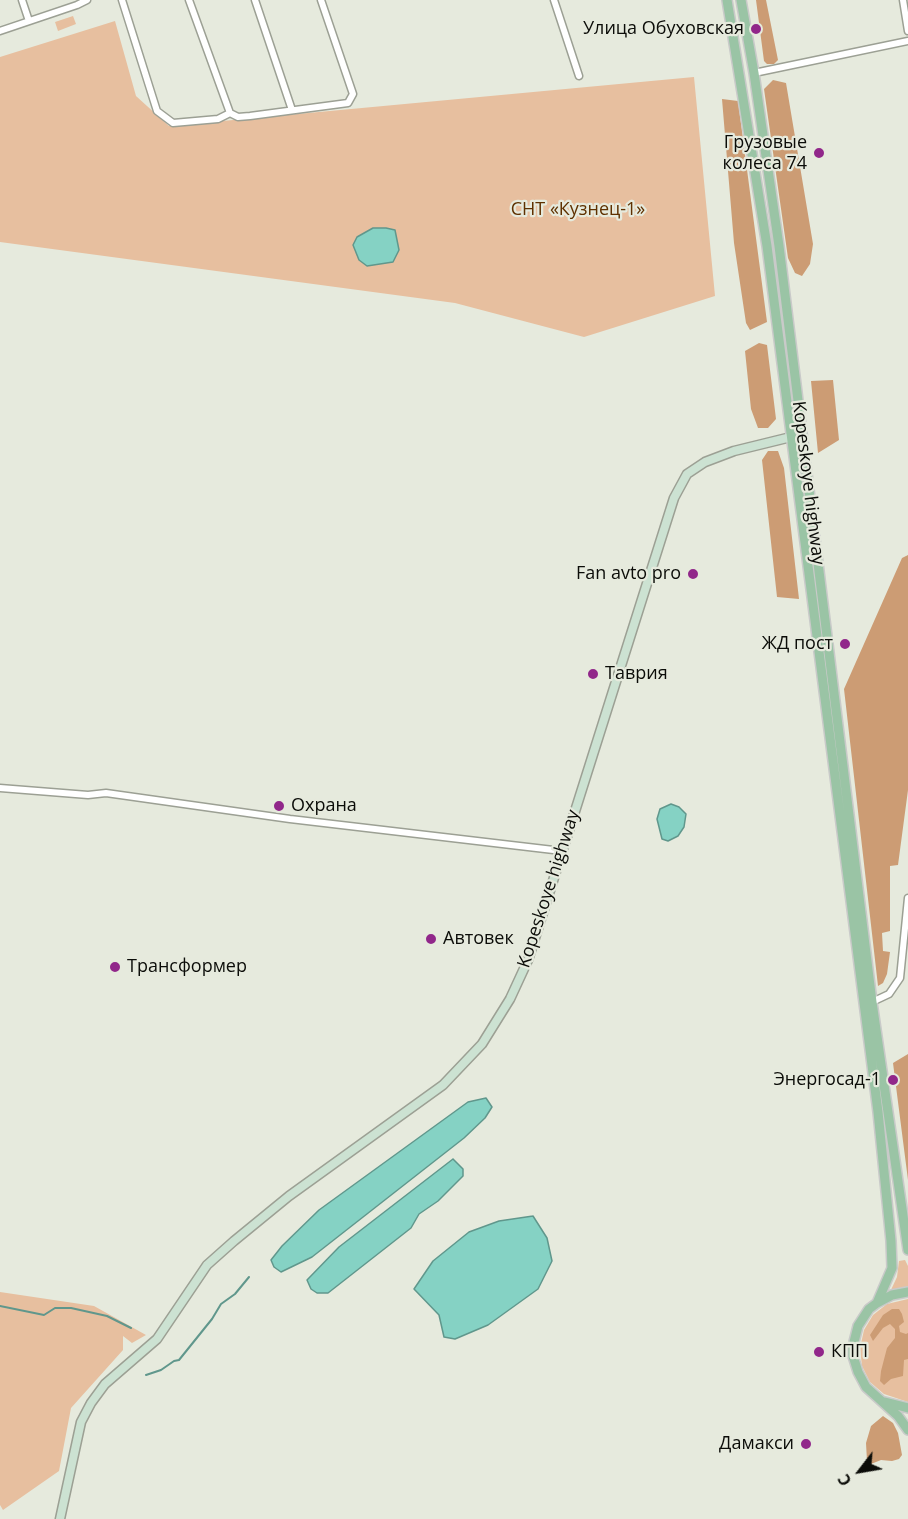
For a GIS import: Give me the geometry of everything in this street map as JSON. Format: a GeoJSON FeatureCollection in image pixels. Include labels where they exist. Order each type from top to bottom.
{"type":"FeatureCollection","features":[{"type":"Feature","properties":{"kind":"main road","name":"Kopeskoye highway"},"geometry":{"type":"LineString","coordinates":[[727,0],[767,246],[878,1112],[891,1240],[892,1268],[877,1303],[869,1309],[858,1326],[853,1346],[858,1372],[873,1394],[898,1416],[908,1430]]}},
{"type":"Feature","properties":{"kind":"main road","name":"Kopeskoye highway"},"geometry":{"type":"LineString","coordinates":[[741,0],[754,73],[802,435],[872,1002],[908,1250]]}},
{"type":"Feature","properties":{"kind":"main road"},"geometry":{"type":"LineString","coordinates":[[740,74],[754,73]]}},
{"type":"Feature","properties":{"kind":"main road"},"geometry":{"type":"LineString","coordinates":[[791,437],[802,435]]}},
{"type":"Feature","properties":{"kind":"main road"},"geometry":{"type":"LineString","coordinates":[[877,1303],[892,1295],[908,1292]]}},
{"type":"Feature","properties":{"kind":"main road"},"geometry":{"type":"LineString","coordinates":[[873,1394],[888,1403],[908,1408]]}},
{"type":"Feature","properties":{"kind":"street"},"geometry":{"type":"LineString","coordinates":[[22,0],[29,21]]}},
{"type":"Feature","properties":{"kind":"street"},"geometry":{"type":"LineString","coordinates":[[0,31],[87,0]]}},
{"type":"Feature","properties":{"kind":"street"},"geometry":{"type":"LineString","coordinates":[[122,0],[157,111],[173,123],[218,119],[230,113]]}},
{"type":"Feature","properties":{"kind":"street"},"geometry":{"type":"LineString","coordinates":[[189,0],[230,113],[238,117],[348,103],[353,94],[321,0]]}},
{"type":"Feature","properties":{"kind":"street"},"geometry":{"type":"LineString","coordinates":[[255,0],[292,110]]}},
{"type":"Feature","properties":{"kind":"street"},"geometry":{"type":"LineString","coordinates":[[554,0],[579,76]]}},
{"type":"Feature","properties":{"kind":"street"},"geometry":{"type":"LineString","coordinates":[[903,0],[908,31]]}},
{"type":"Feature","properties":{"kind":"street"},"geometry":{"type":"LineString","coordinates":[[754,73],[908,41]]}},
{"type":"Feature","properties":{"kind":"street","name":"Kopeskoye highway"},"geometry":{"type":"LineString","coordinates":[[60,1519],[81,1422],[105,1384],[157,1339],[207,1265],[289,1196],[443,1084],[482,1044],[510,999],[528,960],[674,498],[687,474],[705,462],[734,451],[791,437]]}},
{"type":"Feature","properties":{"kind":"street"},"geometry":{"type":"LineString","coordinates":[[0,788],[88,795],[106,793],[290,819],[562,851]]}},
{"type":"Feature","properties":{"kind":"street"},"geometry":{"type":"LineString","coordinates":[[872,1002],[889,994],[900,978],[908,898]]}},
{"type":"Feature","properties":{"kind":"green space"},"geometry":{"type":"Polygon","coordinates":[[[73,16],[76,24],[58,31],[55,22],[73,16]]]}},
{"type":"Feature","properties":{"kind":"green space","name":"СНТ «Кузнец-1»"},"geometry":{"type":"Polygon","coordinates":[[[115,21],[136,96],[169,126],[694,77],[715,296],[584,337],[455,303],[0,242],[0,57],[115,21]]]}},
{"type":"Feature","properties":{"kind":"green space"},"geometry":{"type":"Polygon","coordinates":[[[905,1260],[908,1266],[908,1288],[890,1292],[897,1277],[899,1261],[905,1260]]]}},
{"type":"Feature","properties":{"kind":"green space"},"geometry":{"type":"Polygon","coordinates":[[[0,1292],[94,1306],[146,1335],[132,1343],[123,1336],[123,1350],[71,1408],[59,1471],[3,1510],[0,1505],[0,1292]]]}},
{"type":"Feature","properties":{"kind":"green space"},"geometry":{"type":"Polygon","coordinates":[[[908,1299],[908,1402],[884,1394],[870,1382],[862,1366],[860,1348],[864,1330],[873,1315],[887,1304],[908,1299]]]}},
{"type":"Feature","properties":{"kind":"shaded area"},"geometry":{"type":"Polygon","coordinates":[[[756,0],[766,0],[778,60],[774,64],[767,64],[764,61],[756,0]]]}},
{"type":"Feature","properties":{"kind":"shaded area"},"geometry":{"type":"Polygon","coordinates":[[[773,80],[786,83],[813,244],[810,264],[802,276],[795,273],[788,258],[764,89],[773,80]]]}},
{"type":"Feature","properties":{"kind":"shaded area"},"geometry":{"type":"Polygon","coordinates":[[[722,99],[738,101],[767,322],[750,330],[746,323],[734,243],[722,99]]]}},
{"type":"Feature","properties":{"kind":"shaded area"},"geometry":{"type":"Polygon","coordinates":[[[759,343],[767,345],[776,419],[768,428],[758,428],[751,409],[745,351],[759,343]]]}},
{"type":"Feature","properties":{"kind":"shaded area"},"geometry":{"type":"Polygon","coordinates":[[[833,380],[839,440],[818,453],[811,381],[833,380]]]}},
{"type":"Feature","properties":{"kind":"shaded area"},"geometry":{"type":"Polygon","coordinates":[[[768,451],[778,451],[784,468],[799,599],[777,597],[762,460],[768,451]]]}},
{"type":"Feature","properties":{"kind":"shaded area"},"geometry":{"type":"Polygon","coordinates":[[[908,555],[908,790],[898,865],[890,866],[890,931],[882,933],[883,951],[890,952],[887,974],[883,983],[878,986],[844,689],[902,558],[908,555]]]}},
{"type":"Feature","properties":{"kind":"shaded area"},"geometry":{"type":"Polygon","coordinates":[[[908,1054],[908,1180],[893,1063],[908,1054]]]}},
{"type":"Feature","properties":{"kind":"shaded area"},"geometry":{"type":"Polygon","coordinates":[[[892,1309],[899,1309],[902,1314],[904,1322],[899,1326],[900,1332],[908,1333],[908,1359],[904,1360],[903,1376],[891,1379],[884,1385],[880,1381],[881,1371],[887,1348],[895,1338],[895,1329],[890,1324],[883,1328],[873,1341],[870,1335],[883,1315],[892,1309]]]}},
{"type":"Feature","properties":{"kind":"shaded area"},"geometry":{"type":"Polygon","coordinates":[[[883,1416],[893,1423],[898,1433],[902,1455],[899,1459],[881,1460],[871,1464],[867,1461],[866,1443],[871,1426],[883,1416]]]}},
{"type":"Feature","properties":{"kind":"water"},"geometry":{"type":"Polygon","coordinates":[[[373,228],[395,230],[399,250],[393,262],[367,266],[359,260],[353,245],[357,237],[373,228]]]}},
{"type":"Feature","properties":{"kind":"water"},"geometry":{"type":"Polygon","coordinates":[[[671,804],[679,807],[686,814],[684,827],[678,836],[668,841],[662,839],[657,819],[660,809],[671,804]]]}},
{"type":"Feature","properties":{"kind":"water"},"geometry":{"type":"Polygon","coordinates":[[[486,1098],[492,1107],[485,1118],[464,1138],[312,1257],[281,1272],[274,1267],[271,1260],[282,1246],[319,1210],[468,1102],[486,1098]]]}},
{"type":"Feature","properties":{"kind":"water"},"geometry":{"type":"Polygon","coordinates":[[[453,1159],[463,1169],[463,1176],[438,1201],[419,1214],[411,1228],[328,1293],[317,1293],[311,1289],[307,1280],[339,1247],[453,1159]]]}},
{"type":"Feature","properties":{"kind":"water"},"geometry":{"type":"Polygon","coordinates":[[[533,1216],[547,1238],[552,1261],[538,1289],[488,1325],[455,1339],[444,1337],[439,1315],[414,1289],[433,1261],[469,1232],[499,1221],[533,1216]]]}},
{"type":"Feature","properties":{"kind":"waterway"},"geometry":{"type":"LineString","coordinates":[[146,1375],[179,1360],[212,1319],[221,1304],[235,1294],[249,1277]]}},
{"type":"Feature","properties":{"kind":"waterway"},"geometry":{"type":"LineString","coordinates":[[0,1306],[44,1315],[55,1308],[71,1308],[107,1316],[131,1328]]}},
{"type":"Feature","properties":{"kind":"place","name":"Улица Обуховская"},"geometry":{"type":"Point","coordinates":[756,29]}},
{"type":"Feature","properties":{"kind":"place","name":"Грузовые колеса 74"},"geometry":{"type":"Point","coordinates":[819,153]}},
{"type":"Feature","properties":{"kind":"place","name":"Fan avto pro"},"geometry":{"type":"Point","coordinates":[693,574]}},
{"type":"Feature","properties":{"kind":"place","name":"ЖД пост"},"geometry":{"type":"Point","coordinates":[845,644]}},
{"type":"Feature","properties":{"kind":"place","name":"Таврия"},"geometry":{"type":"Point","coordinates":[593,674]}},
{"type":"Feature","properties":{"kind":"place","name":"Охрана"},"geometry":{"type":"Point","coordinates":[279,806]}},
{"type":"Feature","properties":{"kind":"place","name":"Автовек"},"geometry":{"type":"Point","coordinates":[431,939]}},
{"type":"Feature","properties":{"kind":"place","name":"Трансформер"},"geometry":{"type":"Point","coordinates":[115,967]}},
{"type":"Feature","properties":{"kind":"place","name":"Энергосад-1"},"geometry":{"type":"Point","coordinates":[893,1080]}},
{"type":"Feature","properties":{"kind":"place","name":"КПП"},"geometry":{"type":"Point","coordinates":[819,1352]}},
{"type":"Feature","properties":{"kind":"place","name":"Дамакси"},"geometry":{"type":"Point","coordinates":[806,1444]}}]}
